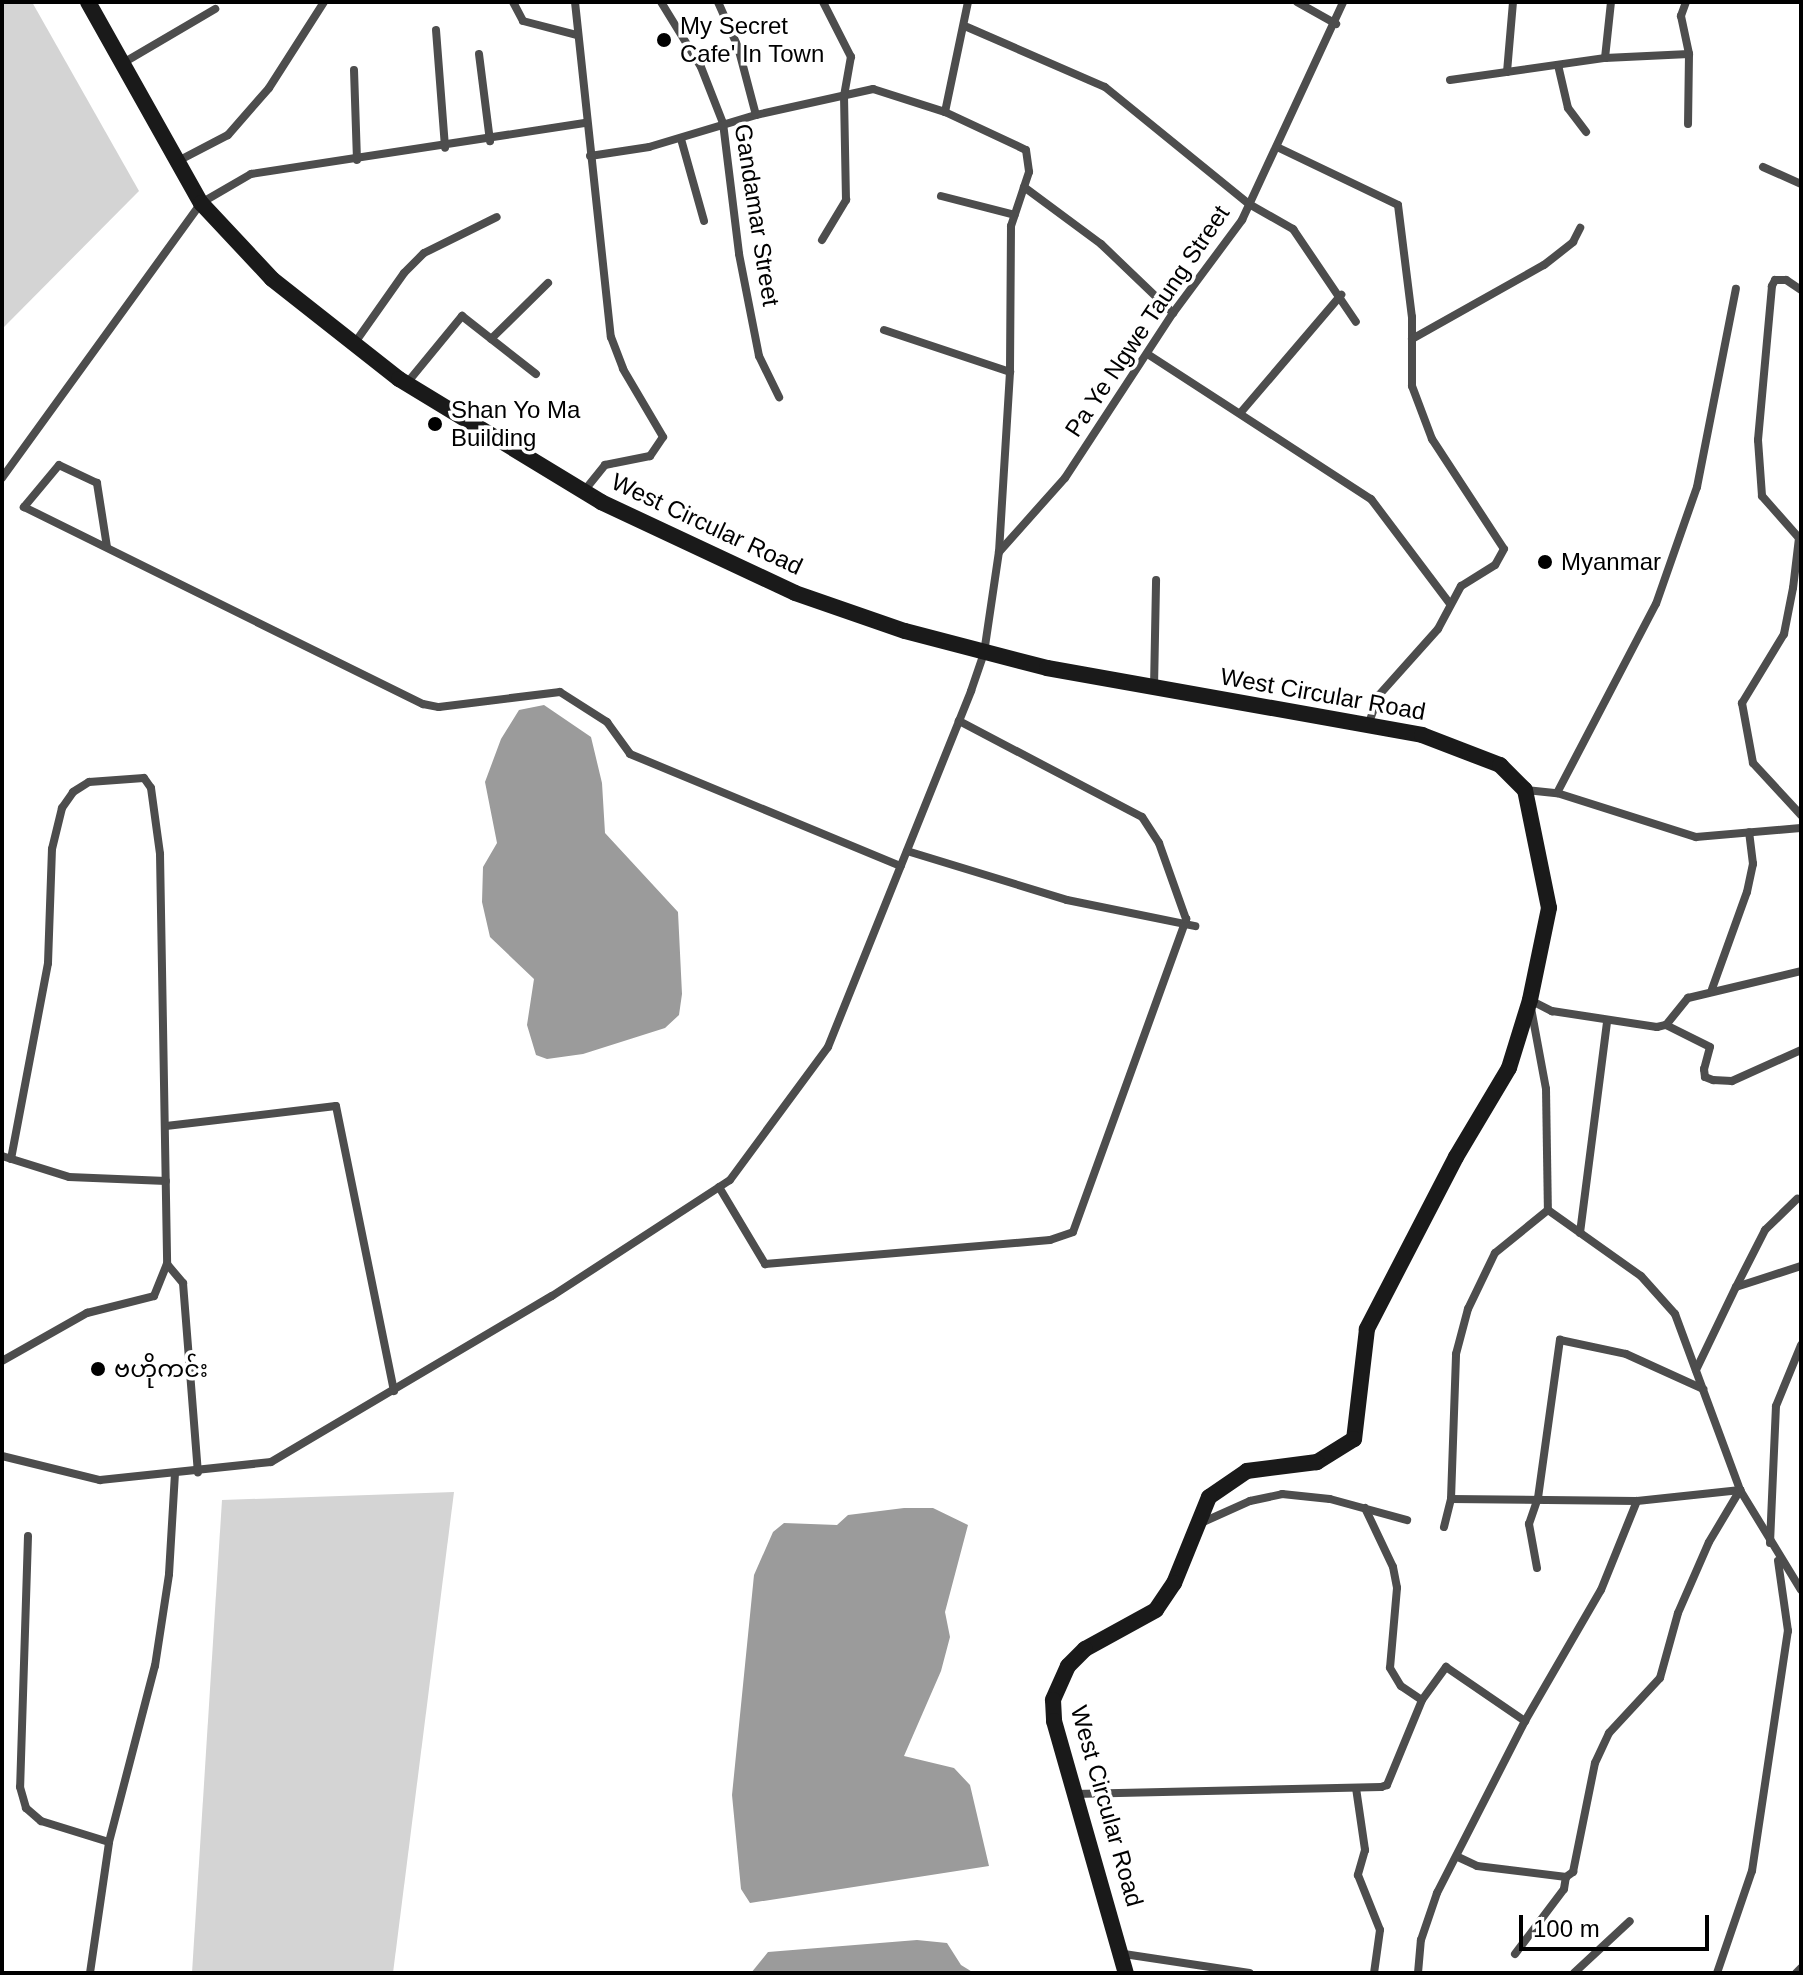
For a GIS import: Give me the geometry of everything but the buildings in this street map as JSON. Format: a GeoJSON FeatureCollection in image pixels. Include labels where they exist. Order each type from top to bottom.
{"type":"FeatureCollection","features":[{"type":"Feature","properties":{"kind":"street","name":"West Circular Road"},"geometry":{"type":"LineString","coordinates":[[88,2],[201,203],[272,279],[407,384],[583,492],[795,593],[984,653],[1154,689],[1369,722],[1488,760],[1525,790],[1549,908],[1530,1000],[1509,1068],[1456,1157],[1367,1329],[1354,1439],[1317,1462],[1247,1471],[1209,1497],[1193,1527],[1174,1583],[1156,1610],[1085,1649],[1068,1666],[1053,1700],[1074,1794],[1124,1954],[1126,1973]]}},
{"type":"Feature","properties":{"kind":"street"},"geometry":{"type":"LineString","coordinates":[[178,161],[228,135],[269,88],[324,2]]}},
{"type":"Feature","properties":{"kind":"street"},"geometry":{"type":"LineString","coordinates":[[513,2],[523,21],[577,35]]}},
{"type":"Feature","properties":{"kind":"street"},"geometry":{"type":"LineString","coordinates":[[575,2],[611,337],[623,369],[663,437],[650,456],[605,465],[583,492]]}},
{"type":"Feature","properties":{"kind":"street","name":"Gandamar Street"},"geometry":{"type":"LineString","coordinates":[[661,2],[701,67],[723,123],[739,254],[759,356],[779,397]]}},
{"type":"Feature","properties":{"kind":"street"},"geometry":{"type":"LineString","coordinates":[[718,2],[734,35],[756,115]]}},
{"type":"Feature","properties":{"kind":"street"},"geometry":{"type":"LineString","coordinates":[[822,240],[846,200],[844,96],[848,46],[823,2]]}},
{"type":"Feature","properties":{"kind":"street"},"geometry":{"type":"LineString","coordinates":[[945,112],[967,27],[968,2]]}},
{"type":"Feature","properties":{"kind":"street"},"geometry":{"type":"LineString","coordinates":[[1297,2],[1336,24]]}},
{"type":"Feature","properties":{"kind":"street","name":"Pa Ye Ngwe Taung Street"},"geometry":{"type":"LineString","coordinates":[[999,552],[1065,478],[1249,204],[1336,24],[1343,2]]}},
{"type":"Feature","properties":{"kind":"street"},"geometry":{"type":"LineString","coordinates":[[1507,72],[1513,2]]}},
{"type":"Feature","properties":{"kind":"street"},"geometry":{"type":"LineString","coordinates":[[1605,58],[1611,2]]}},
{"type":"Feature","properties":{"kind":"street"},"geometry":{"type":"LineString","coordinates":[[1686,2],[1681,16],[1689,54],[1688,124]]}},
{"type":"Feature","properties":{"kind":"street"},"geometry":{"type":"LineString","coordinates":[[123,63],[215,9]]}},
{"type":"Feature","properties":{"kind":"street"},"geometry":{"type":"LineString","coordinates":[[967,27],[1105,87],[1249,204],[1293,229],[1341,295],[1356,322]]}},
{"type":"Feature","properties":{"kind":"street"},"geometry":{"type":"LineString","coordinates":[[436,30],[445,148]]}},
{"type":"Feature","properties":{"kind":"street"},"geometry":{"type":"LineString","coordinates":[[479,54],[490,141]]}},
{"type":"Feature","properties":{"kind":"street"},"geometry":{"type":"LineString","coordinates":[[1450,80],[1605,58],[1689,54]]}},
{"type":"Feature","properties":{"kind":"street"},"geometry":{"type":"LineString","coordinates":[[1558,65],[1568,108],[1586,132]]}},
{"type":"Feature","properties":{"kind":"street"},"geometry":{"type":"LineString","coordinates":[[354,70],[357,160]]}},
{"type":"Feature","properties":{"kind":"street"},"geometry":{"type":"LineString","coordinates":[[2,1456],[100,1480],[271,1462],[394,1391],[730,1180],[828,1047],[984,653],[999,552],[1010,372],[1015,215],[1029,172],[1026,150],[945,112],[885,90],[756,115],[723,123],[681,139],[590,156]]}},
{"type":"Feature","properties":{"kind":"street"},"geometry":{"type":"LineString","coordinates":[[2,478],[201,203],[251,174],[445,148],[586,123]]}},
{"type":"Feature","properties":{"kind":"street"},"geometry":{"type":"LineString","coordinates":[[681,139],[704,221]]}},
{"type":"Feature","properties":{"kind":"street"},"geometry":{"type":"LineString","coordinates":[[1277,147],[1398,205],[1412,339],[1412,386],[1432,439],[1504,549],[1495,565],[1461,586],[1428,641],[1379,695],[1369,722]]}},
{"type":"Feature","properties":{"kind":"street"},"geometry":{"type":"LineString","coordinates":[[1763,167],[1801,184]]}},
{"type":"Feature","properties":{"kind":"street"},"geometry":{"type":"LineString","coordinates":[[1024,187],[1101,244],[1173,313]]}},
{"type":"Feature","properties":{"kind":"street"},"geometry":{"type":"LineString","coordinates":[[941,196],[1015,215]]}},
{"type":"Feature","properties":{"kind":"street"},"geometry":{"type":"LineString","coordinates":[[354,345],[404,273],[424,253],[497,217]]}},
{"type":"Feature","properties":{"kind":"street"},"geometry":{"type":"LineString","coordinates":[[1412,339],[1553,260],[1580,228]]}},
{"type":"Feature","properties":{"kind":"street"},"geometry":{"type":"LineString","coordinates":[[1801,277],[1800,289],[1786,280],[1775,280],[1772,286],[1757,483],[1762,496],[1799,538],[1793,588],[1784,634],[1742,703],[1753,763],[1801,815]]}},
{"type":"Feature","properties":{"kind":"street"},"geometry":{"type":"LineString","coordinates":[[491,339],[548,283]]}},
{"type":"Feature","properties":{"kind":"street"},"geometry":{"type":"LineString","coordinates":[[1557,793],[1656,604],[1697,487],[1736,289]]}},
{"type":"Feature","properties":{"kind":"street"},"geometry":{"type":"LineString","coordinates":[[1242,411],[1341,295]]}},
{"type":"Feature","properties":{"kind":"street"},"geometry":{"type":"LineString","coordinates":[[407,384],[462,316],[536,374]]}},
{"type":"Feature","properties":{"kind":"street"},"geometry":{"type":"LineString","coordinates":[[884,330],[1010,372]]}},
{"type":"Feature","properties":{"kind":"street"},"geometry":{"type":"LineString","coordinates":[[1149,355],[1242,411],[1371,499],[1450,604]]}},
{"type":"Feature","properties":{"kind":"street"},"geometry":{"type":"LineString","coordinates":[[107,547],[97,483],[59,465],[24,507],[423,704],[439,707],[560,692],[607,722],[630,754],[901,866]]}},
{"type":"Feature","properties":{"kind":"street"},"geometry":{"type":"LineString","coordinates":[[1154,689],[1156,580]]}},
{"type":"Feature","properties":{"kind":"street"},"geometry":{"type":"LineString","coordinates":[[719,1187],[765,1264],[1050,1240],[1073,1232],[1184,925],[1159,843],[1142,817],[959,721]]}},
{"type":"Feature","properties":{"kind":"street"},"geometry":{"type":"LineString","coordinates":[[2,1361],[87,1313],[154,1296],[167,1264],[166,1126],[160,854],[151,788],[144,778],[89,782],[73,792],[62,808],[52,849],[48,963],[7,1158],[69,1177],[166,1181]]}},
{"type":"Feature","properties":{"kind":"street"},"geometry":{"type":"LineString","coordinates":[[1525,790],[1557,793],[1696,837],[1801,828]]}},
{"type":"Feature","properties":{"kind":"street"},"geometry":{"type":"LineString","coordinates":[[1712,989],[1750,878],[1749,832]]}},
{"type":"Feature","properties":{"kind":"street"},"geometry":{"type":"LineString","coordinates":[[907,851],[1067,900],[1195,926]]}},
{"type":"Feature","properties":{"kind":"street"},"geometry":{"type":"LineString","coordinates":[[1666,1025],[1688,998],[1712,989],[1801,971]]}},
{"type":"Feature","properties":{"kind":"street"},"geometry":{"type":"LineString","coordinates":[[1530,1000],[1552,1011],[1607,1021],[1666,1025],[1710,1047],[1705,1077],[1713,1080],[1732,1081],[1801,1050]]}},
{"type":"Feature","properties":{"kind":"street"},"geometry":{"type":"LineString","coordinates":[[1530,1000],[1546,1089],[1548,1210]]}},
{"type":"Feature","properties":{"kind":"street"},"geometry":{"type":"LineString","coordinates":[[1580,1233],[1607,1021]]}},
{"type":"Feature","properties":{"kind":"street"},"geometry":{"type":"LineString","coordinates":[[166,1126],[336,1106],[394,1391]]}},
{"type":"Feature","properties":{"kind":"street"},"geometry":{"type":"LineString","coordinates":[[1696,1370],[1765,1230],[1797,1199]]}},
{"type":"Feature","properties":{"kind":"street"},"geometry":{"type":"LineString","coordinates":[[1548,1210],[1641,1276],[1675,1314],[1740,1490],[1777,1557],[1801,1590]]}},
{"type":"Feature","properties":{"kind":"street"},"geometry":{"type":"LineString","coordinates":[[1444,1527],[1451,1499],[1456,1354],[1468,1309],[1495,1253],[1548,1210]]}},
{"type":"Feature","properties":{"kind":"street"},"geometry":{"type":"LineString","coordinates":[[167,1264],[183,1283],[198,1472]]}},
{"type":"Feature","properties":{"kind":"street"},"geometry":{"type":"LineString","coordinates":[[1736,1287],[1801,1266]]}},
{"type":"Feature","properties":{"kind":"street"},"geometry":{"type":"LineString","coordinates":[[1537,1568],[1529,1534],[1538,1498],[1556,1353],[1563,1337],[1626,1354],[1703,1389]]}},
{"type":"Feature","properties":{"kind":"street"},"geometry":{"type":"LineString","coordinates":[[1770,1544],[1776,1406],[1801,1345]]}},
{"type":"Feature","properties":{"kind":"street"},"geometry":{"type":"LineString","coordinates":[[90,1973],[109,1842],[155,1666],[169,1574],[175,1474]]}},
{"type":"Feature","properties":{"kind":"street"},"geometry":{"type":"LineString","coordinates":[[1451,1499],[1637,1501],[1740,1490]]}},
{"type":"Feature","properties":{"kind":"street"},"geometry":{"type":"LineString","coordinates":[[1515,1954],[1564,1889],[1566,1877],[1575,1868],[1595,1763],[1609,1733],[1660,1678],[1678,1613],[1709,1542],[1740,1490]]}},
{"type":"Feature","properties":{"kind":"street"},"geometry":{"type":"LineString","coordinates":[[1193,1527],[1250,1501],[1282,1494],[1365,1508],[1407,1520]]}},
{"type":"Feature","properties":{"kind":"street"},"geometry":{"type":"LineString","coordinates":[[1418,1973],[1421,1940],[1437,1893],[1525,1721],[1601,1590],[1637,1501]]}},
{"type":"Feature","properties":{"kind":"street"},"geometry":{"type":"LineString","coordinates":[[1365,1508],[1393,1567],[1397,1588],[1390,1668],[1401,1686],[1422,1700]]}},
{"type":"Feature","properties":{"kind":"street"},"geometry":{"type":"LineString","coordinates":[[28,1536],[20,1787],[26,1808],[41,1821],[109,1842]]}},
{"type":"Feature","properties":{"kind":"street"},"geometry":{"type":"LineString","coordinates":[[1717,1973],[1752,1871],[1788,1631],[1777,1557]]}},
{"type":"Feature","properties":{"kind":"street"},"geometry":{"type":"LineString","coordinates":[[1074,1794],[1387,1785],[1422,1700],[1446,1667],[1525,1721]]}},
{"type":"Feature","properties":{"kind":"street"},"geometry":{"type":"LineString","coordinates":[[1356,1788],[1365,1850],[1358,1875],[1380,1930],[1374,1973]]}},
{"type":"Feature","properties":{"kind":"street"},"geometry":{"type":"LineString","coordinates":[[1458,1857],[1477,1866],[1566,1877]]}},
{"type":"Feature","properties":{"kind":"street"},"geometry":{"type":"LineString","coordinates":[[1574,1973],[1630,1921]]}},
{"type":"Feature","properties":{"kind":"street"},"geometry":{"type":"LineString","coordinates":[[1124,1954],[1250,1973]]}},
{"type":"Feature","properties":{"kind":"street"},"geometry":{"type":"LineString","coordinates":[[1796,1973],[1801,1968]]}},
{"type":"Feature","properties":{"kind":"shaded area"},"geometry":{"type":"Polygon","coordinates":[[[2,2],[32,2],[139,191],[2,329],[2,2]]]}},
{"type":"Feature","properties":{"kind":"shaded area"},"geometry":{"type":"Polygon","coordinates":[[[544,705],[591,737],[602,783],[605,833],[678,912],[682,994],[679,1015],[665,1028],[583,1054],[547,1059],[536,1055],[527,1025],[534,979],[490,937],[482,902],[483,867],[497,843],[485,782],[501,739],[519,710],[544,705]]]}},
{"type":"Feature","properties":{"kind":"shaded area"},"geometry":{"type":"Polygon","coordinates":[[[454,1492],[393,1973],[192,1973],[222,1500],[454,1492]]]}},
{"type":"Feature","properties":{"kind":"shaded area"},"geometry":{"type":"Polygon","coordinates":[[[933,1508],[968,1525],[945,1612],[950,1637],[941,1671],[904,1756],[954,1768],[970,1785],[989,1866],[750,1903],[741,1889],[732,1795],[754,1575],[773,1532],[784,1523],[837,1525],[848,1515],[933,1508]]]}},
{"type":"Feature","properties":{"kind":"shaded area"},"geometry":{"type":"Polygon","coordinates":[[[917,1940],[947,1943],[961,1965],[974,1973],[751,1973],[768,1952],[917,1940]]]}},
{"type":"Feature","properties":{"kind":"place","name":"My Secret Cafe' In Town"},"geometry":{"type":"Point","coordinates":[664,40]}},
{"type":"Feature","properties":{"kind":"place","name":"Shan Yo Ma Building"},"geometry":{"type":"Point","coordinates":[435,424]}},
{"type":"Feature","properties":{"kind":"place","name":"Myanmar"},"geometry":{"type":"Point","coordinates":[1545,562]}},
{"type":"Feature","properties":{"kind":"place","name":"ဗဟိုကင်း"},"geometry":{"type":"Point","coordinates":[98,1369]}}]}
